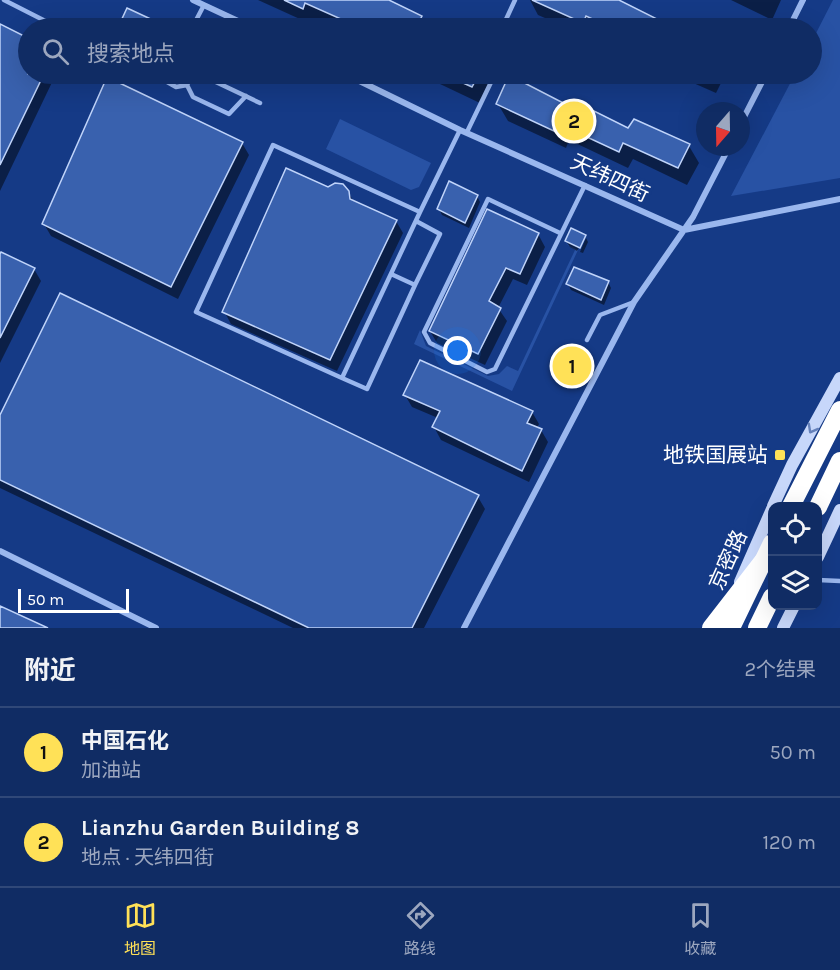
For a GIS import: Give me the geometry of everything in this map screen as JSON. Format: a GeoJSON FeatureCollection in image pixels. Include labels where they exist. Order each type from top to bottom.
{"type":"FeatureCollection","features":[{"type":"Feature","properties":{"kind":"highway"},"geometry":{"type":"LineString","coordinates":[[794,502],[840,410]]}},
{"type":"Feature","properties":{"kind":"highway"},"geometry":{"type":"LineString","coordinates":[[820,502],[840,461]]}},
{"type":"Feature","properties":{"kind":"highway"},"geometry":{"type":"LineString","coordinates":[[731,628],[768,551]]}},
{"type":"Feature","properties":{"kind":"highway"},"geometry":{"type":"LineString","coordinates":[[711,628],[763,561]]}},
{"type":"Feature","properties":{"kind":"highway"},"geometry":{"type":"LineString","coordinates":[[757,628],[768,605]]}},
{"type":"Feature","properties":{"kind":"main road","name":"京密路"},"geometry":{"type":"LineString","coordinates":[[776,502],[792,465],[840,378]]}},
{"type":"Feature","properties":{"kind":"main road"},"geometry":{"type":"LineString","coordinates":[[822,548],[840,510]]}},
{"type":"Feature","properties":{"kind":"main road","name":"京密路"},"geometry":{"type":"LineString","coordinates":[[719,628],[768,519]]}},
{"type":"Feature","properties":{"kind":"main road"},"geometry":{"type":"LineString","coordinates":[[783,628],[792,610]]}},
{"type":"Feature","properties":{"kind":"street"},"geometry":{"type":"LineString","coordinates":[[193,0],[231,18]]}},
{"type":"Feature","properties":{"kind":"street"},"geometry":{"type":"LineString","coordinates":[[794,18],[804,0]]}},
{"type":"Feature","properties":{"kind":"street","name":"天纬四街"},"geometry":{"type":"LineString","coordinates":[[366,84],[684,230]]}},
{"type":"Feature","properties":{"kind":"street"},"geometry":{"type":"LineString","coordinates":[[750,105],[761,84]]}},
{"type":"Feature","properties":{"kind":"street"},"geometry":{"type":"LineString","coordinates":[[464,628],[634,302],[693,217],[724,156]]}},
{"type":"Feature","properties":{"kind":"street"},"geometry":{"type":"LineString","coordinates":[[684,230],[840,199]]}},
{"type":"Feature","properties":{"kind":"street"},"geometry":{"type":"LineString","coordinates":[[0,551],[156,628]]}},
{"type":"Feature","properties":{"kind":"lane"},"geometry":{"type":"LineString","coordinates":[[4,0],[40,18]]}},
{"type":"Feature","properties":{"kind":"lane"},"geometry":{"type":"LineString","coordinates":[[506,18],[514,0]]}},
{"type":"Feature","properties":{"kind":"lane"},"geometry":{"type":"LineString","coordinates":[[197,18],[204,5]]}},
{"type":"Feature","properties":{"kind":"lane"},"geometry":{"type":"LineString","coordinates":[[171,84],[176,87],[187,85],[193,97],[229,114],[246,96]]}},
{"type":"Feature","properties":{"kind":"lane"},"geometry":{"type":"LineString","coordinates":[[220,84],[260,103]]}},
{"type":"Feature","properties":{"kind":"lane"},"geometry":{"type":"LineString","coordinates":[[342,378],[420,212],[490,84]]}},
{"type":"Feature","properties":{"kind":"lane"},"geometry":{"type":"LineString","coordinates":[[416,221],[440,234],[368,389],[196,312],[273,145],[420,212]]}},
{"type":"Feature","properties":{"kind":"lane"},"geometry":{"type":"LineString","coordinates":[[560,233],[488,199],[424,332],[430,343],[487,372],[495,369],[585,184]]}},
{"type":"Feature","properties":{"kind":"lane"},"geometry":{"type":"LineString","coordinates":[[391,274],[415,285]]}},
{"type":"Feature","properties":{"kind":"lane"},"geometry":{"type":"LineString","coordinates":[[587,339],[600,315],[634,302]]}},
{"type":"Feature","properties":{"kind":"lane"},"geometry":{"type":"LineString","coordinates":[[822,580],[840,581]]}},
{"type":"Feature","properties":{"kind":"shaded area"},"geometry":{"type":"Polygon","coordinates":[[[833,0],[840,0],[840,178],[731,196],[790,84],[822,84],[822,21],[833,0]]]}},
{"type":"Feature","properties":{"kind":"shaded area"},"geometry":{"type":"Polygon","coordinates":[[[340,119],[431,163],[419,187],[411,190],[326,149],[340,119]]]}},
{"type":"Feature","properties":{"kind":"shaded area"},"geometry":{"type":"Polygon","coordinates":[[[565,243],[578,250],[512,391],[414,344],[420,330],[426,346],[488,376],[499,374],[507,366],[518,371],[575,250],[565,243]]]}},
{"type":"Feature","properties":{"kind":"building"},"geometry":{"type":"Polygon","coordinates":[[[284,0],[389,0],[422,16],[421,18],[339,18],[305,3],[303,9],[284,0]]]}},
{"type":"Feature","properties":{"kind":"building"},"geometry":{"type":"Polygon","coordinates":[[[532,0],[619,0],[655,18],[590,18],[586,16],[585,18],[572,18],[532,0]]]}},
{"type":"Feature","properties":{"kind":"building"},"geometry":{"type":"Polygon","coordinates":[[[127,8],[148,18],[122,18],[127,8]]]}},
{"type":"Feature","properties":{"kind":"building"},"geometry":{"type":"Polygon","coordinates":[[[0,24],[18,33],[18,84],[39,84],[0,165],[0,24]]]}},
{"type":"Feature","properties":{"kind":"building"},"geometry":{"type":"Polygon","coordinates":[[[104,84],[122,84],[243,142],[171,287],[42,224],[104,84]]]}},
{"type":"Feature","properties":{"kind":"building"},"geometry":{"type":"Polygon","coordinates":[[[505,84],[526,84],[569,106],[572,100],[628,128],[634,119],[690,144],[678,168],[623,143],[619,152],[559,124],[556,132],[496,104],[505,84]]]}},
{"type":"Feature","properties":{"kind":"building"},"geometry":{"type":"Polygon","coordinates":[[[286,168],[328,187],[335,183],[343,184],[349,191],[350,199],[397,220],[330,360],[222,312],[286,168]]]}},
{"type":"Feature","properties":{"kind":"building"},"geometry":{"type":"Polygon","coordinates":[[[449,181],[478,195],[465,223],[437,209],[449,181]]]}},
{"type":"Feature","properties":{"kind":"building"},"geometry":{"type":"Polygon","coordinates":[[[487,209],[539,233],[520,274],[506,268],[489,301],[501,308],[478,354],[429,331],[487,209]]]}},
{"type":"Feature","properties":{"kind":"building"},"geometry":{"type":"Polygon","coordinates":[[[571,228],[586,235],[580,248],[565,241],[571,228]]]}},
{"type":"Feature","properties":{"kind":"building"},"geometry":{"type":"Polygon","coordinates":[[[1,252],[35,268],[0,338],[0,254],[1,252]]]}},
{"type":"Feature","properties":{"kind":"building"},"geometry":{"type":"Polygon","coordinates":[[[574,267],[609,281],[601,300],[566,284],[574,267]]]}},
{"type":"Feature","properties":{"kind":"building"},"geometry":{"type":"Polygon","coordinates":[[[60,293],[479,495],[412,628],[309,628],[0,480],[0,415],[60,293]]]}},
{"type":"Feature","properties":{"kind":"building"},"geometry":{"type":"Polygon","coordinates":[[[420,360],[533,411],[527,423],[542,429],[522,471],[432,427],[440,411],[403,395],[420,360]]]}},
{"type":"Feature","properties":{"kind":"building"},"geometry":{"type":"Polygon","coordinates":[[[0,606],[48,628],[0,628],[0,606]]]}},
{"type":"Feature","properties":{"kind":"place","name":"Lianzhu Garden Building 8"},"geometry":{"type":"Point","coordinates":[574,121]}},
{"type":"Feature","properties":{"kind":"place","name":"中国石化"},"geometry":{"type":"Point","coordinates":[572,366]}},
{"type":"Feature","properties":{"kind":"place","name":"地铁国展站"},"geometry":{"type":"Point","coordinates":[780,455]}}]}
